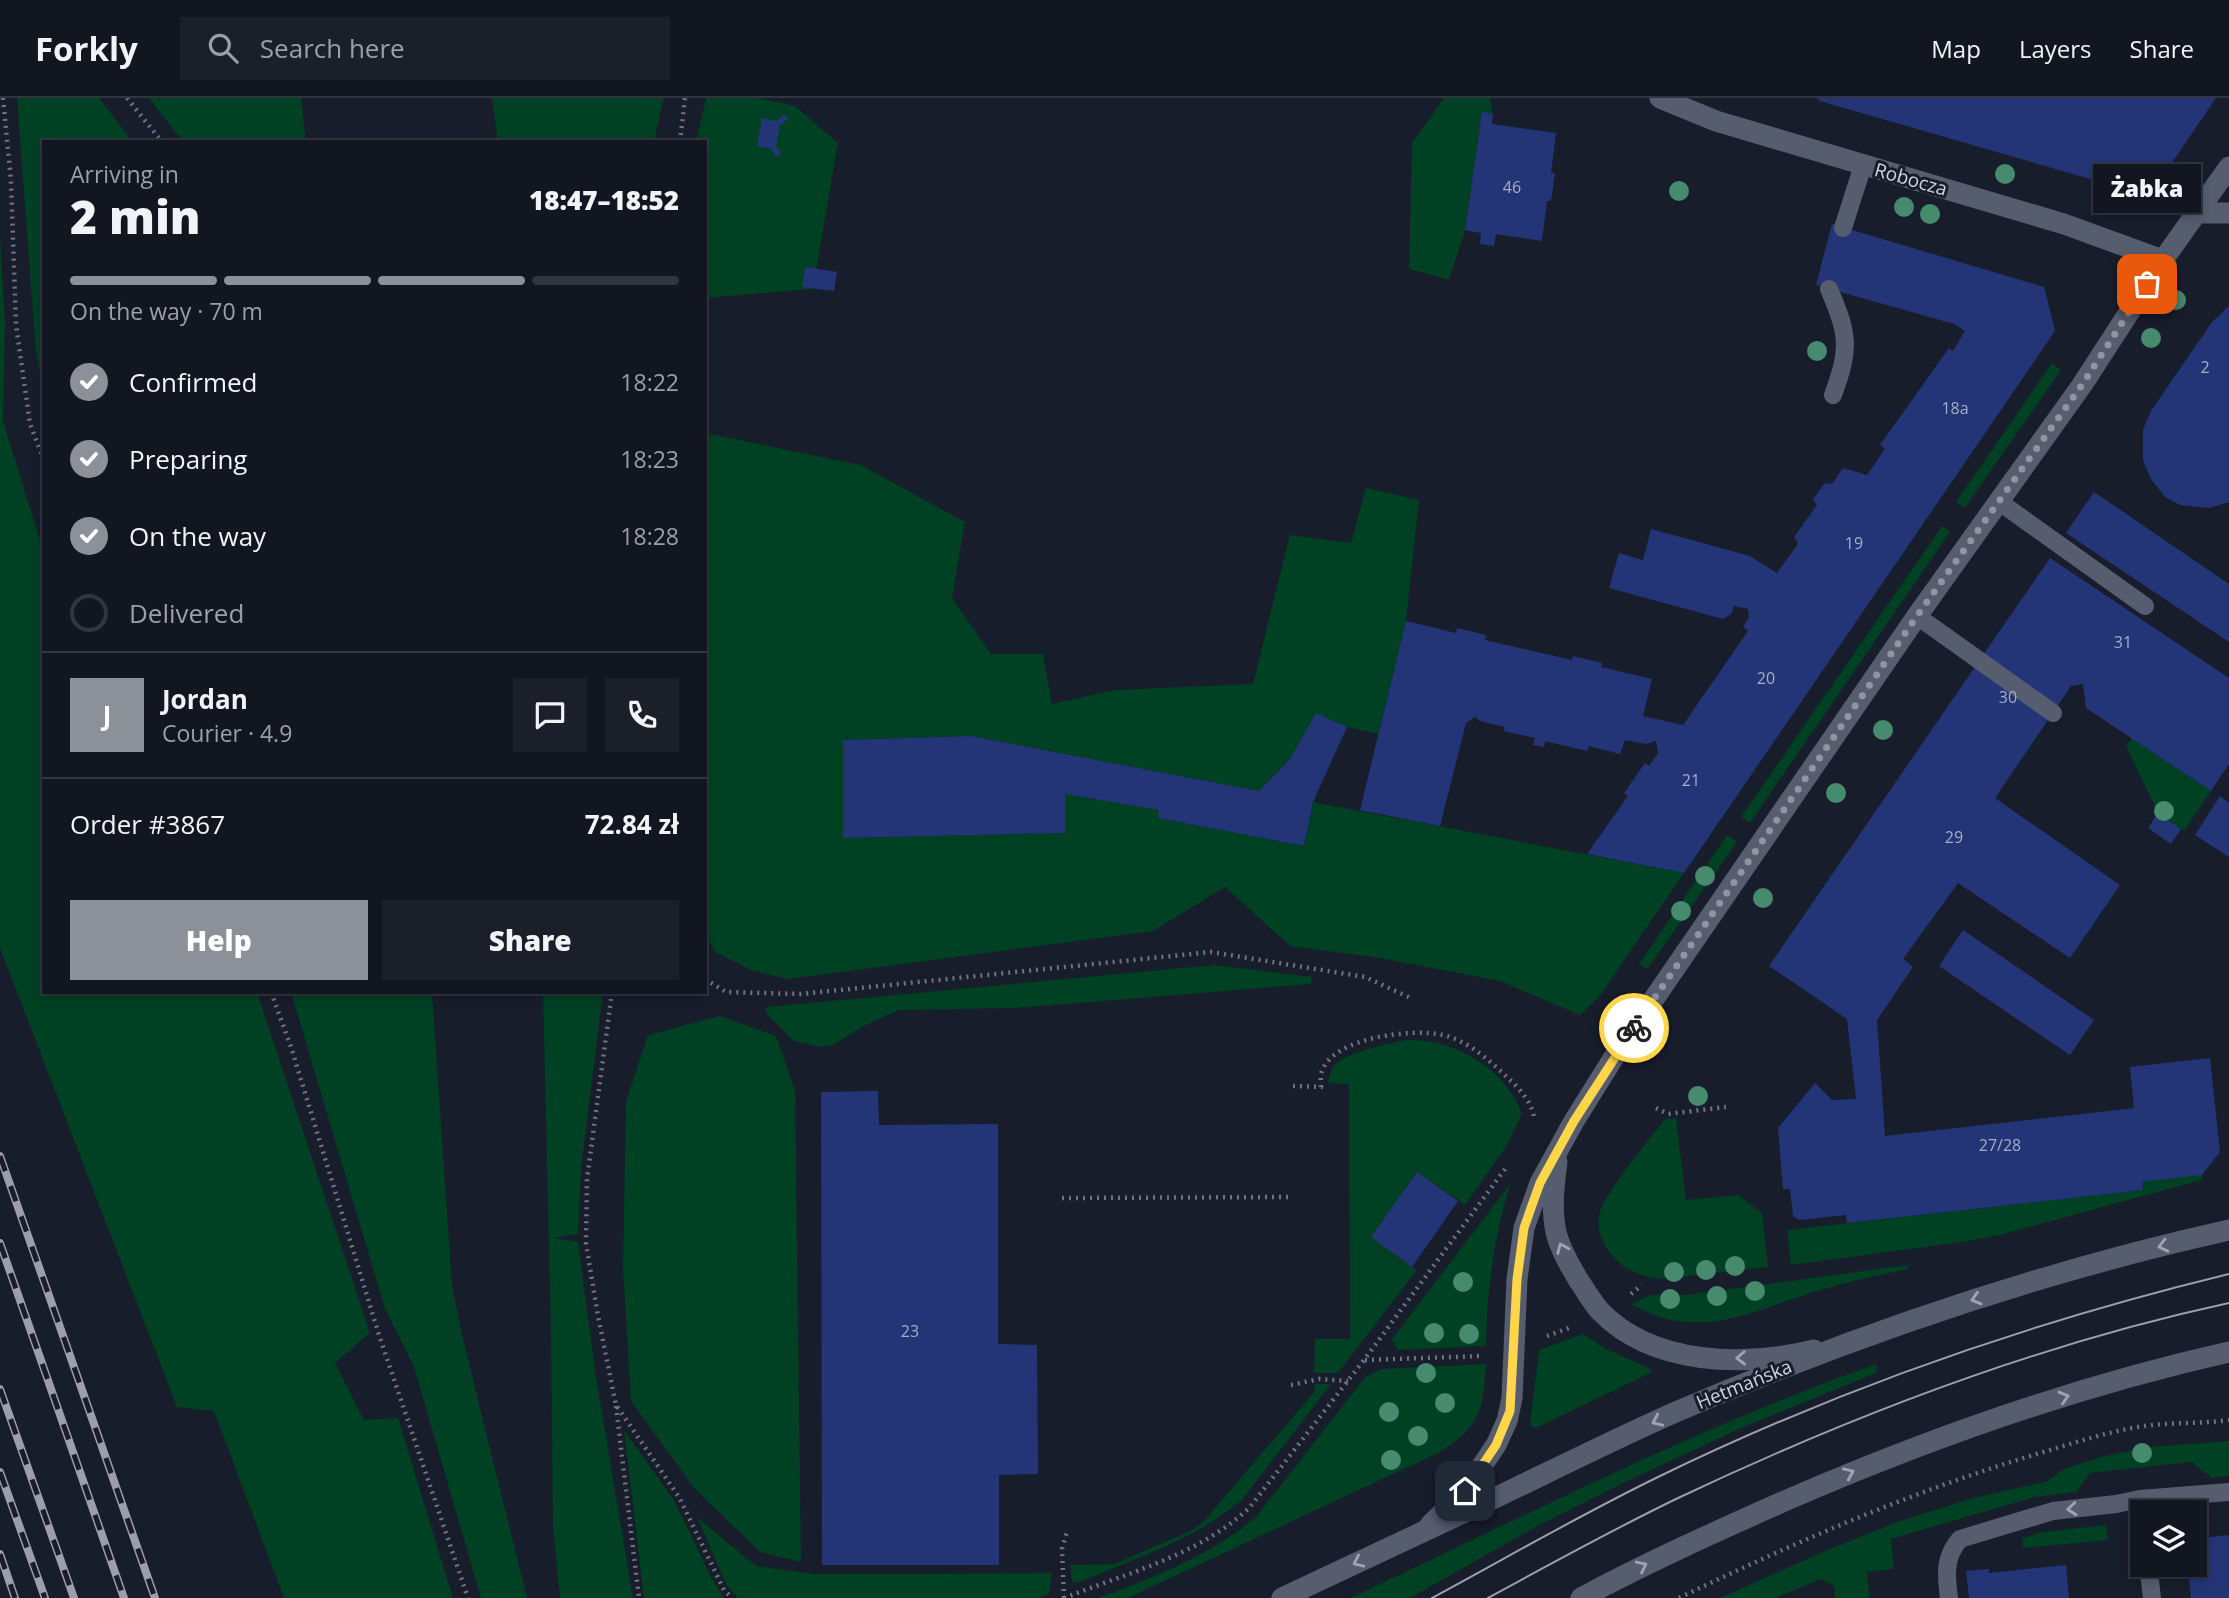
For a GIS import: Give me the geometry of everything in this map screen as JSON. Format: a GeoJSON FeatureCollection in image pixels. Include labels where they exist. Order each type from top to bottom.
{"type":"FeatureCollection","features":[{"type":"Feature","properties":{"kind":"street","name":"Robocza"},"geometry":{"type":"LineString","coordinates":[[1670,100],[1716,121],[2064,224],[2162,260]]}},
{"type":"Feature","properties":{"kind":"street"},"geometry":{"type":"LineString","coordinates":[[1420,1533],[1465,1491],[1496,1445],[1507,1422],[1512,1398],[1517,1279],[1524,1228],[1540,1183],[1574,1121],[1614,1057],[1917,616],[2082,385],[2162,260],[2229,167]]}},
{"type":"Feature","properties":{"kind":"street"},"geometry":{"type":"LineString","coordinates":[[2195,214],[2229,212]]}},
{"type":"Feature","properties":{"kind":"street"},"geometry":{"type":"LineString","coordinates":[[1557,1153],[1553,1203],[1556,1233],[1569,1265],[1592,1302],[1632,1336],[1656,1347],[1714,1359],[1776,1357],[1856,1340]]}},
{"type":"Feature","properties":{"kind":"street","name":"Hetmańska"},"geometry":{"type":"LineString","coordinates":[[1282,1598],[1653,1423],[1856,1340],[1929,1314],[2080,1267],[2229,1230]]}},
{"type":"Feature","properties":{"kind":"street"},"geometry":{"type":"LineString","coordinates":[[1581,1598],[1697,1540],[1924,1444],[2084,1391],[2229,1352]]}},
{"type":"Feature","properties":{"kind":"lane"},"geometry":{"type":"LineString","coordinates":[[1843,228],[1863,165]]}},
{"type":"Feature","properties":{"kind":"lane"},"geometry":{"type":"LineString","coordinates":[[1829,289],[1845,333],[1846,346],[1845,362],[1833,395]]}},
{"type":"Feature","properties":{"kind":"lane"},"geometry":{"type":"LineString","coordinates":[[1998,502],[2145,606]]}},
{"type":"Feature","properties":{"kind":"lane"},"geometry":{"type":"LineString","coordinates":[[1917,616],[2053,713]]}},
{"type":"Feature","properties":{"kind":"lane"},"geometry":{"type":"LineString","coordinates":[[1949,1598],[1946,1568],[1954,1545],[1960,1539],[2053,1511],[2140,1499],[2229,1492]]}},
{"type":"Feature","properties":{"kind":"lane"},"geometry":{"type":"LineString","coordinates":[[2150,1577],[2152,1598]]}},
{"type":"Feature","properties":{"kind":"path"},"geometry":{"type":"LineString","coordinates":[[3,98],[11,180],[16,326],[30,424],[42,455]]}},
{"type":"Feature","properties":{"kind":"path"},"geometry":{"type":"LineString","coordinates":[[127,98],[160,140]]}},
{"type":"Feature","properties":{"kind":"path"},"geometry":{"type":"LineString","coordinates":[[680,140],[685,98]]}},
{"type":"Feature","properties":{"kind":"path"},"geometry":{"type":"LineString","coordinates":[[707,980],[726,992],[801,994],[1210,952],[1365,977],[1413,999]]}},
{"type":"Feature","properties":{"kind":"path"},"geometry":{"type":"LineString","coordinates":[[272,994],[291,1047],[379,1335],[468,1598]]}},
{"type":"Feature","properties":{"kind":"path"},"geometry":{"type":"LineString","coordinates":[[612,994],[587,1179],[586,1244],[616,1405],[639,1598]]}},
{"type":"Feature","properties":{"kind":"path"},"geometry":{"type":"LineString","coordinates":[[1293,1086],[1321,1087],[1321,1073],[1327,1062],[1344,1048],[1406,1032],[1444,1035],[1483,1054],[1521,1091],[1535,1116],[1530,1129]]}},
{"type":"Feature","properties":{"kind":"path"},"geometry":{"type":"LineString","coordinates":[[1656,1108],[1668,1114],[1726,1107]]}},
{"type":"Feature","properties":{"kind":"path"},"geometry":{"type":"LineString","coordinates":[[1067,1531],[1062,1549],[1064,1598],[1200,1543],[1234,1522],[1250,1507],[1348,1381],[1509,1163]]}},
{"type":"Feature","properties":{"kind":"path"},"geometry":{"type":"LineString","coordinates":[[1062,1198],[1292,1197]]}},
{"type":"Feature","properties":{"kind":"path"},"geometry":{"type":"LineString","coordinates":[[1291,1385],[1319,1379],[1348,1381]]}},
{"type":"Feature","properties":{"kind":"path"},"geometry":{"type":"LineString","coordinates":[[616,1405],[679,1497],[724,1590],[732,1598]]}},
{"type":"Feature","properties":{"kind":"path"},"geometry":{"type":"LineString","coordinates":[[1679,1598],[1810,1536],[1997,1466],[2099,1436],[2146,1426],[2229,1420]]}},
{"type":"Feature","properties":{"kind":"green space"},"geometry":{"type":"Polygon","coordinates":[[[17,98],[99,98],[131,140],[42,140],[42,382],[36,353],[17,98]]]}},
{"type":"Feature","properties":{"kind":"green space"},"geometry":{"type":"Polygon","coordinates":[[[149,98],[301,98],[306,140],[181,140],[149,98]]]}},
{"type":"Feature","properties":{"kind":"green space"},"geometry":{"type":"Polygon","coordinates":[[[492,98],[664,98],[654,140],[498,140],[492,98]]]}},
{"type":"Feature","properties":{"kind":"green space"},"geometry":{"type":"Polygon","coordinates":[[[706,98],[758,98],[795,106],[838,143],[813,289],[707,298],[707,140],[696,140],[706,98]]]}},
{"type":"Feature","properties":{"kind":"green space"},"geometry":{"type":"Polygon","coordinates":[[[1444,98],[1490,98],[1493,114],[1482,113],[1465,230],[1449,280],[1409,269],[1412,143],[1444,98]]]}},
{"type":"Feature","properties":{"kind":"green space"},"geometry":{"type":"Polygon","coordinates":[[[0,236],[5,324],[3,421],[42,547],[42,994],[258,994],[370,1333],[335,1363],[364,1420],[398,1418],[453,1598],[284,1598],[214,1411],[177,1407],[0,948],[0,236]]]}},
{"type":"Feature","properties":{"kind":"green space"},"geometry":{"type":"Polygon","coordinates":[[[2052,363],[2061,370],[1965,508],[1956,502],[2052,363]]]}},
{"type":"Feature","properties":{"kind":"green space"},"geometry":{"type":"Polygon","coordinates":[[[707,433],[861,465],[965,522],[952,598],[991,654],[1043,654],[1052,704],[1114,690],[1253,684],[1290,535],[1351,543],[1366,488],[1419,500],[1406,621],[1378,734],[1347,727],[1316,713],[1290,759],[1259,791],[971,736],[844,740],[844,838],[1065,833],[1065,794],[1159,810],[1158,818],[1304,846],[1313,802],[1684,873],[1599,997],[1580,1015],[1500,981],[1380,958],[1290,946],[1225,887],[1153,931],[788,979],[751,970],[715,952],[707,938],[707,433]]]}},
{"type":"Feature","properties":{"kind":"green space"},"geometry":{"type":"Polygon","coordinates":[[[1942,526],[1950,532],[1750,823],[1741,817],[1942,526]]]}},
{"type":"Feature","properties":{"kind":"green space"},"geometry":{"type":"Polygon","coordinates":[[[2132,738],[2211,791],[2184,831],[2158,813],[2126,746],[2132,738]]]}},
{"type":"Feature","properties":{"kind":"green space"},"geometry":{"type":"Polygon","coordinates":[[[1727,835],[1737,842],[1647,969],[1639,964],[1727,835]]]}},
{"type":"Feature","properties":{"kind":"green space"},"geometry":{"type":"Polygon","coordinates":[[[1215,965],[1312,977],[1311,984],[1015,1008],[899,1010],[864,1026],[833,1045],[822,1047],[794,1041],[766,1013],[766,1007],[1215,965]]]}},
{"type":"Feature","properties":{"kind":"green space"},"geometry":{"type":"Polygon","coordinates":[[[292,994],[432,994],[452,1284],[527,1598],[481,1598],[414,1367],[385,1309],[292,994]]]}},
{"type":"Feature","properties":{"kind":"green space"},"geometry":{"type":"Polygon","coordinates":[[[543,994],[603,994],[581,1170],[578,1234],[553,1238],[578,1242],[596,1376],[633,1598],[560,1598],[553,1528],[543,994]]]}},
{"type":"Feature","properties":{"kind":"green space"},"geometry":{"type":"Polygon","coordinates":[[[720,1016],[776,1036],[795,1090],[801,1562],[760,1552],[694,1488],[631,1401],[623,1269],[626,1101],[648,1035],[720,1016]]]}},
{"type":"Feature","properties":{"kind":"green space"},"geometry":{"type":"Polygon","coordinates":[[[1406,1040],[1442,1044],[1476,1059],[1504,1083],[1522,1114],[1506,1147],[1465,1205],[1417,1172],[1371,1237],[1417,1270],[1338,1373],[1314,1373],[1315,1339],[1350,1339],[1349,1084],[1328,1083],[1330,1075],[1333,1067],[1346,1057],[1406,1040]]]}},
{"type":"Feature","properties":{"kind":"green space"},"geometry":{"type":"Polygon","coordinates":[[[1676,1118],[1686,1200],[1738,1195],[1762,1213],[1768,1267],[1661,1279],[1627,1268],[1607,1249],[1600,1234],[1599,1223],[1604,1203],[1619,1178],[1665,1119],[1676,1118]]]}},
{"type":"Feature","properties":{"kind":"green space"},"geometry":{"type":"Polygon","coordinates":[[[2202,1175],[2202,1180],[2000,1235],[1791,1265],[1787,1230],[2142,1190],[2142,1182],[2202,1175]]]}},
{"type":"Feature","properties":{"kind":"green space"},"geometry":{"type":"Polygon","coordinates":[[[1510,1184],[1492,1264],[1486,1346],[1398,1350],[1392,1339],[1510,1184]]]}},
{"type":"Feature","properties":{"kind":"green space"},"geometry":{"type":"Polygon","coordinates":[[[1908,1265],[1908,1269],[1820,1290],[1726,1320],[1680,1322],[1656,1316],[1631,1304],[1651,1295],[1685,1295],[1908,1265]]]}},
{"type":"Feature","properties":{"kind":"green space"},"geometry":{"type":"Polygon","coordinates":[[[1583,1334],[1652,1372],[1536,1428],[1532,1427],[1530,1424],[1539,1350],[1583,1334]]]}},
{"type":"Feature","properties":{"kind":"green space"},"geometry":{"type":"Polygon","coordinates":[[[1486,1364],[1481,1405],[1472,1425],[1454,1443],[1440,1452],[1128,1598],[1098,1598],[1201,1554],[1239,1531],[1256,1517],[1365,1377],[1382,1369],[1486,1364]]]}},
{"type":"Feature","properties":{"kind":"green space"},"geometry":{"type":"Polygon","coordinates":[[[1877,1364],[1876,1373],[1746,1426],[1629,1480],[1541,1524],[1410,1598],[1350,1598],[1677,1444],[1877,1364]]]}},
{"type":"Feature","properties":{"kind":"green space"},"geometry":{"type":"Polygon","coordinates":[[[1314,1384],[1331,1384],[1242,1500],[1184,1538],[1077,1583],[1072,1581],[1070,1565],[1114,1564],[1190,1531],[1203,1522],[1315,1391],[1314,1384]]]}},
{"type":"Feature","properties":{"kind":"green space"},"geometry":{"type":"Polygon","coordinates":[[[624,1430],[674,1500],[724,1598],[644,1598],[624,1430]]]}},
{"type":"Feature","properties":{"kind":"green space"},"geometry":{"type":"Polygon","coordinates":[[[2229,1441],[2229,1476],[2212,1478],[2191,1462],[2090,1473],[2076,1492],[2035,1497],[1891,1539],[1894,1569],[1867,1572],[1870,1598],[1835,1598],[1834,1586],[1821,1579],[1775,1598],[1720,1598],[1900,1521],[1973,1498],[2048,1481],[2063,1469],[2105,1456],[2148,1447],[2229,1441]]]}},
{"type":"Feature","properties":{"kind":"green space"},"geometry":{"type":"Polygon","coordinates":[[[697,1517],[756,1566],[814,1574],[1052,1573],[1049,1594],[1038,1598],[738,1598],[727,1586],[697,1517]]]}},
{"type":"Feature","properties":{"kind":"green space"},"geometry":{"type":"Polygon","coordinates":[[[2106,1525],[2108,1540],[2023,1548],[2022,1538],[2043,1532],[2106,1525]]]}},
{"type":"Feature","properties":{"kind":"building"},"geometry":{"type":"Polygon","coordinates":[[[1816,98],[2216,98],[2158,183],[2128,190],[1816,98]]]}},
{"type":"Feature","properties":{"kind":"building"},"geometry":{"type":"Polygon","coordinates":[[[1482,112],[1493,114],[1492,124],[1556,133],[1551,173],[1555,173],[1551,201],[1547,201],[1542,241],[1496,234],[1494,246],[1480,244],[1481,233],[1465,230],[1482,112]]]}},
{"type":"Feature","properties":{"kind":"building"},"geometry":{"type":"Polygon","coordinates":[[[784,114],[788,119],[780,125],[776,146],[782,154],[776,157],[771,149],[757,146],[762,118],[776,121],[784,114]]]}},
{"type":"Feature","properties":{"kind":"building"},"geometry":{"type":"Polygon","coordinates":[[[1832,224],[2044,287],[2055,331],[1684,873],[1587,854],[1628,796],[1624,793],[1645,763],[1649,766],[1658,753],[1656,741],[1646,744],[1625,740],[1620,754],[1589,746],[1587,751],[1545,741],[1544,747],[1533,745],[1535,738],[1504,731],[1505,727],[1480,721],[1475,717],[1466,723],[1440,826],[1360,810],[1406,621],[1456,633],[1457,628],[1486,635],[1485,640],[1572,660],[1573,656],[1602,663],[1601,667],[1652,679],[1643,716],[1683,725],[1748,631],[1743,627],[1749,617],[1748,609],[1734,606],[1731,614],[1723,619],[1609,588],[1619,553],[1643,560],[1651,529],[1750,556],[1777,573],[1798,544],[1794,537],[1817,505],[1813,499],[1825,483],[1832,484],[1843,468],[1867,475],[1885,449],[1880,445],[1949,348],[1953,351],[1965,331],[1954,324],[1816,285],[1832,224]]]}},
{"type":"Feature","properties":{"kind":"building"},"geometry":{"type":"Polygon","coordinates":[[[805,267],[837,272],[834,291],[802,287],[805,267]]]}},
{"type":"Feature","properties":{"kind":"building"},"geometry":{"type":"Polygon","coordinates":[[[2229,306],[2229,502],[2209,508],[2180,505],[2165,497],[2151,479],[2143,460],[2143,430],[2151,411],[2212,322],[2229,306]]]}},
{"type":"Feature","properties":{"kind":"building"},"geometry":{"type":"Polygon","coordinates":[[[2094,492],[2229,584],[2229,642],[2066,533],[2094,492]]]}},
{"type":"Feature","properties":{"kind":"building"},"geometry":{"type":"Polygon","coordinates":[[[2050,558],[2229,678],[2229,764],[2211,791],[2086,708],[2083,684],[2071,686],[1995,798],[2120,885],[2070,958],[1958,883],[1903,959],[1913,967],[1877,1020],[1885,1136],[2134,1108],[2130,1067],[2210,1058],[2220,1152],[2202,1175],[2142,1182],[2143,1190],[1847,1223],[1846,1215],[1799,1220],[1793,1216],[1790,1189],[1783,1189],[1778,1128],[1815,1083],[1832,1100],[1856,1099],[1847,1019],[1769,966],[2050,558]]]}},
{"type":"Feature","properties":{"kind":"building"},"geometry":{"type":"Polygon","coordinates":[[[1316,713],[1347,727],[1313,802],[1304,846],[1158,818],[1159,810],[1065,794],[1065,833],[843,838],[843,740],[971,736],[1259,791],[1290,759],[1316,713]]]}},
{"type":"Feature","properties":{"kind":"building"},"geometry":{"type":"Polygon","coordinates":[[[2220,796],[2229,803],[2229,857],[2195,835],[2220,796]]]}},
{"type":"Feature","properties":{"kind":"building"},"geometry":{"type":"Polygon","coordinates":[[[2158,813],[2181,829],[2171,844],[2148,828],[2158,813]]]}},
{"type":"Feature","properties":{"kind":"building"},"geometry":{"type":"Polygon","coordinates":[[[1963,930],[2094,1020],[2070,1055],[1939,966],[1963,930]]]}},
{"type":"Feature","properties":{"kind":"building"},"geometry":{"type":"Polygon","coordinates":[[[878,1091],[879,1125],[998,1124],[998,1344],[1037,1345],[1038,1474],[999,1475],[999,1565],[822,1565],[821,1092],[878,1091]]]}},
{"type":"Feature","properties":{"kind":"building"},"geometry":{"type":"Polygon","coordinates":[[[1417,1172],[1458,1201],[1412,1267],[1371,1237],[1417,1172]]]}},
{"type":"Feature","properties":{"kind":"building"},"geometry":{"type":"Polygon","coordinates":[[[2229,1535],[2229,1598],[2191,1598],[2189,1577],[2207,1577],[2207,1538],[2229,1535]]]}},
{"type":"Feature","properties":{"kind":"building"},"geometry":{"type":"Polygon","coordinates":[[[2066,1565],[2069,1598],[1969,1598],[1966,1571],[1989,1569],[1989,1573],[2066,1565]]]}},
{"type":"Feature","properties":{"kind":"tram line"},"geometry":{"type":"LineString","coordinates":[[1432,1598],[1628,1492],[1795,1415],[2009,1336],[2229,1274]]}},
{"type":"Feature","properties":{"kind":"tram line"},"geometry":{"type":"LineString","coordinates":[[1488,1598],[1676,1499],[1878,1411],[1947,1385],[2087,1339],[2229,1303]]}},
{"type":"Feature","properties":{"kind":"railway"},"geometry":{"type":"LineString","coordinates":[[0,1156],[155,1598]]}},
{"type":"Feature","properties":{"kind":"railway"},"geometry":{"type":"LineString","coordinates":[[0,1243],[124,1598]]}},
{"type":"Feature","properties":{"kind":"railway"},"geometry":{"type":"LineString","coordinates":[[0,1389],[74,1598]]}},
{"type":"Feature","properties":{"kind":"railway"},"geometry":{"type":"LineString","coordinates":[[0,1472],[45,1598]]}},
{"type":"Feature","properties":{"kind":"railway"},"geometry":{"type":"LineString","coordinates":[[0,1554],[15,1598]]}},
{"type":"Feature","properties":{"kind":"way so far"},"geometry":{"type":"LineString","coordinates":[[1634,1028],[1917,616],[2082,385],[2147,284]]}},
{"type":"Feature","properties":{"kind":"place","name":"Żabka"},"geometry":{"type":"Point","coordinates":[2147,284]}},
{"type":"Feature","properties":{"kind":"route"},"geometry":{"type":"LineString","coordinates":[[1465,1491],[1496,1445],[1510,1411],[1520,1250],[1524,1228],[1540,1183],[1574,1121],[1634,1028]]}}]}
